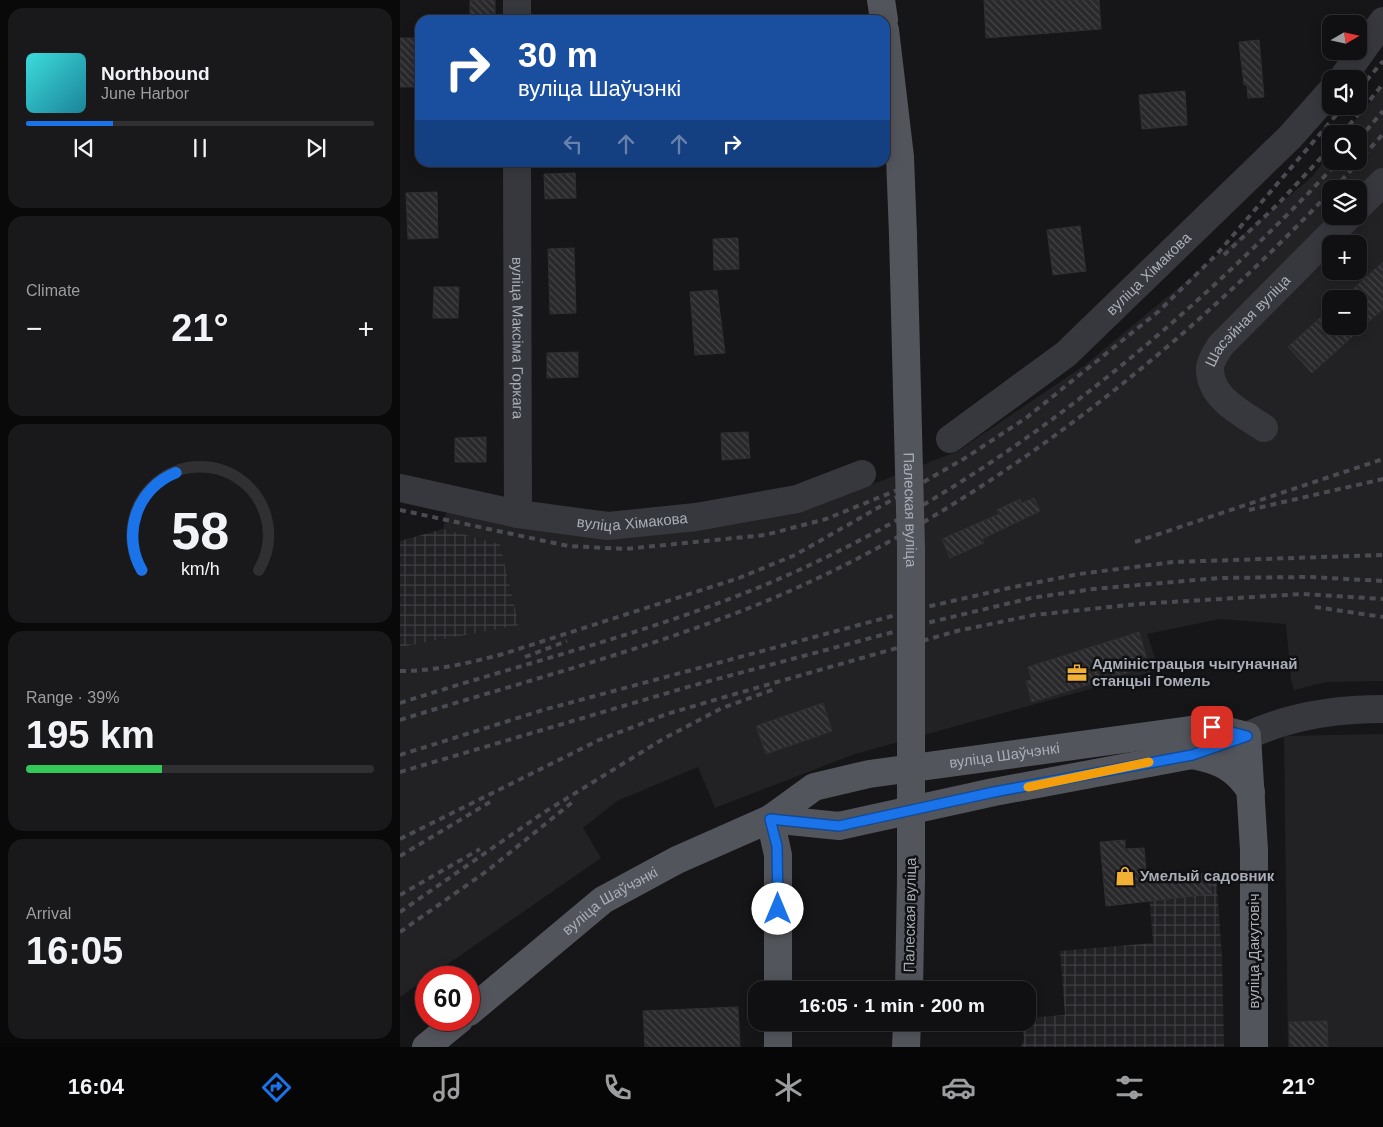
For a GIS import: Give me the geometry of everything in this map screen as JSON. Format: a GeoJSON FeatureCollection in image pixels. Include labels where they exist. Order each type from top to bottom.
{"type":"FeatureCollection","features":[{"type":"Feature","properties":{"kind":"main road"},"geometry":{"type":"LineString","coordinates":[[881,0],[883,15]]}},
{"type":"Feature","properties":{"kind":"main road","name":"Палеская вуліца"},"geometry":{"type":"LineString","coordinates":[[890,72],[900,157],[911,548],[912,879],[909,981]]}},
{"type":"Feature","properties":{"kind":"main road","name":"вуліца Шаўчэнкі"},"geometry":{"type":"LineString","coordinates":[[480,1003],[603,900],[677,860],[770,819],[814,788],[868,774],[1212,727],[1247,736]]}},
{"type":"Feature","properties":{"kind":"main road","name":"вуліца Шаўчэнкі"},"geometry":{"type":"LineString","coordinates":[[770,819],[839,826],[994,792],[1192,755],[1247,736]]}},
{"type":"Feature","properties":{"kind":"main road","name":"вуліца Дакутовіч"},"geometry":{"type":"LineString","coordinates":[[1247,736],[1254,850],[1254,1047]]}},
{"type":"Feature","properties":{"kind":"main road"},"geometry":{"type":"LineString","coordinates":[[1028,751],[1033,786]]}},
{"type":"Feature","properties":{"kind":"main road","name":"вуліца Шаўчэнкі"},"geometry":{"type":"LineString","coordinates":[[1192,755],[1218,761],[1227,766],[1244,780],[1251,792]]}},
{"type":"Feature","properties":{"kind":"main road"},"geometry":{"type":"LineString","coordinates":[[770,819],[778,855],[778,981]]}},
{"type":"Feature","properties":{"kind":"main road"},"geometry":{"type":"LineString","coordinates":[[426,1047],[446,1031]]}},
{"type":"Feature","properties":{"kind":"main road"},"geometry":{"type":"LineString","coordinates":[[778,1031],[778,1047]]}},
{"type":"Feature","properties":{"kind":"main road"},"geometry":{"type":"LineString","coordinates":[[906,1047],[907,1031]]}},
{"type":"Feature","properties":{"kind":"street"},"geometry":{"type":"LineString","coordinates":[[517,0],[517,15]]}},
{"type":"Feature","properties":{"kind":"street"},"geometry":{"type":"LineString","coordinates":[[1348,70],[1383,21]]}},
{"type":"Feature","properties":{"kind":"street","name":"вуліца Хімакова"},"geometry":{"type":"LineString","coordinates":[[950,440],[1066,354],[1290,138],[1322,101]]}},
{"type":"Feature","properties":{"kind":"street","name":"вуліца Максіма Горкага"},"geometry":{"type":"LineString","coordinates":[[517,167],[518,514]]}},
{"type":"Feature","properties":{"kind":"street"},"geometry":{"type":"LineString","coordinates":[[1367,198],[1383,182]]}},
{"type":"Feature","properties":{"kind":"street","name":"Шасэйная вуліца"},"geometry":{"type":"LineString","coordinates":[[1264,428],[1229,404],[1215,390],[1210,367],[1220,346],[1340,225]]}},
{"type":"Feature","properties":{"kind":"street","name":"вуліца Хімакова"},"geometry":{"type":"LineString","coordinates":[[400,488],[518,514],[608,526],[696,517],[797,500],[862,474]]}},
{"type":"Feature","properties":{"kind":"street","name":"вуліца Шаўчэнкі"},"geometry":{"type":"LineString","coordinates":[[1247,736],[1275,725],[1318,714],[1383,709]]}},
{"type":"Feature","properties":{"kind":"shaded area"},"geometry":{"type":"Polygon","coordinates":[[[1383,85],[1383,681],[1326,682],[1294,690],[1291,680],[1286,624],[1220,619],[1147,634],[1159,670],[855,754],[715,808],[698,767],[617,801],[583,828],[601,858],[445,966],[415,966],[415,987],[400,997],[400,647],[519,624],[500,544],[443,529],[447,509],[566,534],[811,508],[958,451],[1085,365],[1312,177],[1322,164],[1322,170],[1367,170],[1367,125],[1352,125],[1360,115],[1367,115],[1367,106],[1383,85]]]}},
{"type":"Feature","properties":{"kind":"shaded area"},"geometry":{"type":"Polygon","coordinates":[[[443,529],[500,544],[519,625],[400,647],[400,541],[443,529]]]}},
{"type":"Feature","properties":{"kind":"shaded area"},"geometry":{"type":"Polygon","coordinates":[[[1383,734],[1383,1047],[1288,1047],[1284,736],[1383,734]]]}},
{"type":"Feature","properties":{"kind":"shaded area"},"geometry":{"type":"Polygon","coordinates":[[[1216,872],[1222,958],[1224,1047],[1021,1047],[1024,1039],[1023,1031],[1036,1031],[1036,1017],[1065,1015],[1060,951],[1153,943],[1148,880],[1216,872]]]}},
{"type":"Feature","properties":{"kind":"building"},"geometry":{"type":"Polygon","coordinates":[[[470,0],[495,0],[495,15],[470,15],[470,0]]]}},
{"type":"Feature","properties":{"kind":"building"},"geometry":{"type":"Polygon","coordinates":[[[984,0],[1099,0],[1101,29],[986,38],[984,0]]]}},
{"type":"Feature","properties":{"kind":"building"},"geometry":{"type":"Polygon","coordinates":[[[400,38],[415,38],[415,87],[400,87],[400,38]]]}},
{"type":"Feature","properties":{"kind":"building"},"geometry":{"type":"Polygon","coordinates":[[[1259,40],[1264,97],[1248,98],[1247,85],[1244,85],[1239,42],[1259,40]]]}},
{"type":"Feature","properties":{"kind":"building"},"geometry":{"type":"Polygon","coordinates":[[[1185,91],[1187,125],[1142,129],[1139,95],[1185,91]]]}},
{"type":"Feature","properties":{"kind":"building"},"geometry":{"type":"Polygon","coordinates":[[[575,173],[576,198],[545,199],[544,174],[575,173]]]}},
{"type":"Feature","properties":{"kind":"building"},"geometry":{"type":"Polygon","coordinates":[[[437,192],[438,238],[408,239],[406,193],[437,192]]]}},
{"type":"Feature","properties":{"kind":"building"},"geometry":{"type":"Polygon","coordinates":[[[1080,226],[1086,271],[1053,275],[1047,230],[1080,226]]]}},
{"type":"Feature","properties":{"kind":"building"},"geometry":{"type":"Polygon","coordinates":[[[738,238],[739,269],[714,270],[713,239],[738,238]]]}},
{"type":"Feature","properties":{"kind":"building"},"geometry":{"type":"Polygon","coordinates":[[[574,248],[576,313],[550,314],[548,249],[574,248]]]}},
{"type":"Feature","properties":{"kind":"building"},"geometry":{"type":"Polygon","coordinates":[[[1383,262],[1383,309],[1367,323],[1367,290],[1352,290],[1363,280],[1367,280],[1367,276],[1383,262]]]}},
{"type":"Feature","properties":{"kind":"building"},"geometry":{"type":"Polygon","coordinates":[[[434,287],[459,287],[458,318],[433,318],[434,287]]]}},
{"type":"Feature","properties":{"kind":"building"},"geometry":{"type":"Polygon","coordinates":[[[717,290],[725,353],[695,355],[690,292],[717,290]]]}},
{"type":"Feature","properties":{"kind":"building"},"geometry":{"type":"Polygon","coordinates":[[[1322,316],[1322,335],[1354,335],[1312,373],[1288,347],[1322,316]]]}},
{"type":"Feature","properties":{"kind":"building"},"geometry":{"type":"Polygon","coordinates":[[[578,352],[578,377],[547,378],[547,353],[578,352]]]}},
{"type":"Feature","properties":{"kind":"building"},"geometry":{"type":"Polygon","coordinates":[[[748,432],[750,458],[722,460],[721,433],[748,432]]]}},
{"type":"Feature","properties":{"kind":"building"},"geometry":{"type":"Polygon","coordinates":[[[486,437],[486,462],[455,462],[455,438],[486,437]]]}},
{"type":"Feature","properties":{"kind":"building"},"geometry":{"type":"Polygon","coordinates":[[[1034,498],[1040,511],[982,539],[984,543],[950,558],[942,539],[999,514],[997,510],[1020,499],[1022,503],[1034,498]]]}},
{"type":"Feature","properties":{"kind":"building","name":"Адміністрацыя чыгуначнай станцыі Гомель"},"geometry":{"type":"Polygon","coordinates":[[[1139,632],[1149,666],[1032,702],[1026,681],[1032,680],[1028,667],[1139,632]]]}},
{"type":"Feature","properties":{"kind":"building"},"geometry":{"type":"Polygon","coordinates":[[[823,703],[832,731],[766,754],[756,726],[823,703]]]}},
{"type":"Feature","properties":{"kind":"building","name":"Умелый садовник"},"geometry":{"type":"Polygon","coordinates":[[[1125,840],[1125,849],[1144,848],[1147,880],[1209,873],[1212,894],[1106,906],[1100,842],[1125,840]]]}},
{"type":"Feature","properties":{"kind":"building"},"geometry":{"type":"Polygon","coordinates":[[[738,1007],[740,1047],[645,1047],[643,1011],[738,1007]]]}},
{"type":"Feature","properties":{"kind":"building"},"geometry":{"type":"Polygon","coordinates":[[[1327,1021],[1328,1047],[1290,1047],[1289,1022],[1327,1021]]]}},
{"type":"Feature","properties":{"kind":"railway"},"geometry":{"type":"LineString","coordinates":[[1367,80],[1383,61]]}},
{"type":"Feature","properties":{"kind":"railway"},"geometry":{"type":"LineString","coordinates":[[1349,125],[1383,84]]}},
{"type":"Feature","properties":{"kind":"railway"},"geometry":{"type":"LineString","coordinates":[[1367,130],[1383,111]]}},
{"type":"Feature","properties":{"kind":"railway"},"geometry":{"type":"LineString","coordinates":[[400,671],[452,666],[503,654],[739,578],[795,555],[962,460],[1026,418],[1159,311],[1217,254],[1336,115]]}},
{"type":"Feature","properties":{"kind":"railway"},"geometry":{"type":"LineString","coordinates":[[1342,180],[1383,134]]}},
{"type":"Feature","properties":{"kind":"railway"},"geometry":{"type":"LineString","coordinates":[[1224,255],[1278,204],[1322,157]]}},
{"type":"Feature","properties":{"kind":"railway"},"geometry":{"type":"LineString","coordinates":[[400,703],[602,642],[702,609],[751,591],[799,570],[875,532],[949,489],[1020,443],[1088,392],[1155,338],[1219,281],[1330,170]]}},
{"type":"Feature","properties":{"kind":"railway"},"geometry":{"type":"LineString","coordinates":[[400,720],[623,653],[711,623],[834,570],[913,528],[989,481],[1064,429],[1136,373],[1270,253],[1322,200]]}},
{"type":"Feature","properties":{"kind":"railway"},"geometry":{"type":"LineString","coordinates":[[1135,542],[1383,459]]}},
{"type":"Feature","properties":{"kind":"railway"},"geometry":{"type":"LineString","coordinates":[[1249,510],[1383,479]]}},
{"type":"Feature","properties":{"kind":"railway"},"geometry":{"type":"LineString","coordinates":[[400,510],[568,546],[625,549],[765,535],[826,519],[900,489]]}},
{"type":"Feature","properties":{"kind":"railway"},"geometry":{"type":"LineString","coordinates":[[400,755],[543,710],[922,608],[1009,588],[1079,574],[1174,562],[1383,555]]}},
{"type":"Feature","properties":{"kind":"railway"},"geometry":{"type":"LineString","coordinates":[[400,772],[691,686],[927,623],[1031,598],[1093,589],[1219,578],[1310,577],[1383,581]]}},
{"type":"Feature","properties":{"kind":"railway"},"geometry":{"type":"LineString","coordinates":[[400,839],[599,740],[667,714],[957,631],[1034,615],[1138,604],[1303,594],[1383,599]]}},
{"type":"Feature","properties":{"kind":"railway"},"geometry":{"type":"LineString","coordinates":[[1315,607],[1383,617]]}},
{"type":"Feature","properties":{"kind":"railway"},"geometry":{"type":"LineString","coordinates":[[525,657],[567,641]]}},
{"type":"Feature","properties":{"kind":"railway"},"geometry":{"type":"LineString","coordinates":[[400,912],[543,813],[663,739],[722,708],[775,689]]}},
{"type":"Feature","properties":{"kind":"railway"},"geometry":{"type":"LineString","coordinates":[[400,932],[487,871],[575,800]]}},
{"type":"Feature","properties":{"kind":"railway"},"geometry":{"type":"LineString","coordinates":[[400,856],[490,802]]}},
{"type":"Feature","properties":{"kind":"railway"},"geometry":{"type":"LineString","coordinates":[[400,895],[480,849]]}},
{"type":"Feature","properties":{"kind":"slow traffic"},"geometry":{"type":"LineString","coordinates":[[1028,787],[1149,762]]}},
{"type":"Feature","properties":{"kind":"place","name":"Адміністрацыя чыгуначнай станцыі Гомель"},"geometry":{"type":"Point","coordinates":[1077,673]}},
{"type":"Feature","properties":{"kind":"place","name":"Умелый садовник"},"geometry":{"type":"Point","coordinates":[1125,876]}},
{"type":"Feature","properties":{"kind":"route"},"geometry":{"type":"LineString","coordinates":[[778,909],[778,855],[770,819],[839,826],[994,792],[1192,755],[1247,736],[1212,727]]}}]}
